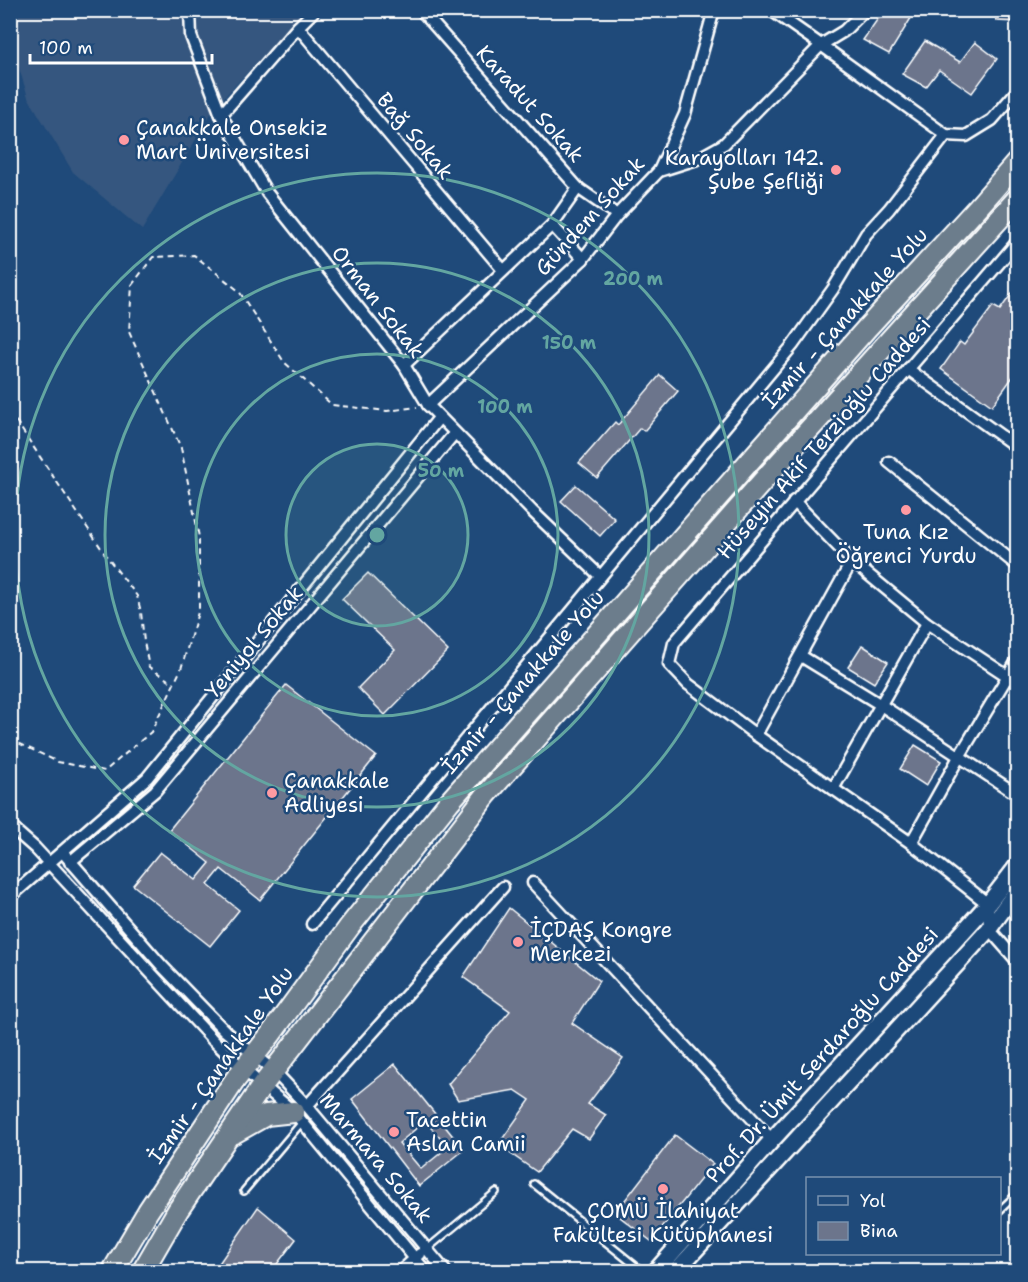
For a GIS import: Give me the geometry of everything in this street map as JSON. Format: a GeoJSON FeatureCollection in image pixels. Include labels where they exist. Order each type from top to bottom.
{"type":"FeatureCollection","features":[{"type":"Feature","properties":{"kind":"highway","name":"İzmir - Çanakkale Yolu"},"geometry":{"type":"LineString","coordinates":[[112,1272],[148,1211],[249,1062],[350,926],[449,802],[1017,161]]}},
{"type":"Feature","properties":{"kind":"highway"},"geometry":{"type":"LineString","coordinates":[[144,1271],[178,1210],[262,1086],[487,794],[769,474],[1017,198]]}},
{"type":"Feature","properties":{"kind":"highway"},"geometry":{"type":"LineString","coordinates":[[227,1137],[266,1115],[301,1113]]}},
{"type":"Feature","properties":{"kind":"street","name":"Orman Sokak"},"geometry":{"type":"LineString","coordinates":[[190,10],[191,36],[221,115],[267,193],[404,365],[428,405],[439,418],[600,576]]}},
{"type":"Feature","properties":{"kind":"street"},"geometry":{"type":"LineString","coordinates":[[221,115],[315,10]]}},
{"type":"Feature","properties":{"kind":"street","name":"Karadut Sokak"},"geometry":{"type":"LineString","coordinates":[[421,10],[578,188],[617,215]]}},
{"type":"Feature","properties":{"kind":"street","name":"Gündem Sokak"},"geometry":{"type":"LineString","coordinates":[[428,405],[583,259],[617,215],[659,171],[685,114],[714,10]]}},
{"type":"Feature","properties":{"kind":"street"},"geometry":{"type":"LineString","coordinates":[[771,10],[946,135],[966,136],[992,120],[1017,90]]}},
{"type":"Feature","properties":{"kind":"street"},"geometry":{"type":"LineString","coordinates":[[659,171],[697,159],[724,144],[822,45],[844,31],[865,10]]}},
{"type":"Feature","properties":{"kind":"street","name":"Bağ Sokak"},"geometry":{"type":"LineString","coordinates":[[298,27],[503,270]]}},
{"type":"Feature","properties":{"kind":"street"},"geometry":{"type":"LineString","coordinates":[[312,924],[793,345],[832,289],[866,234],[889,209],[946,135]]}},
{"type":"Feature","properties":{"kind":"street"},"geometry":{"type":"LineString","coordinates":[[404,365],[552,225],[578,188]]}},
{"type":"Feature","properties":{"kind":"street"},"geometry":{"type":"LineString","coordinates":[[552,225],[583,259]]}},
{"type":"Feature","properties":{"kind":"street","name":"Hüseyin Akif Terzioğlu Caddesi"},"geometry":{"type":"LineString","coordinates":[[756,735],[688,684],[669,664],[674,643],[1017,241]]}},
{"type":"Feature","properties":{"kind":"street"},"geometry":{"type":"LineString","coordinates":[[908,369],[1017,448]]}},
{"type":"Feature","properties":{"kind":"street","name":"Yeniyol Sokak"},"geometry":{"type":"LineString","coordinates":[[10,897],[147,778],[439,418]]}},
{"type":"Feature","properties":{"kind":"street","name":"Yeniyol Sokak"},"geometry":{"type":"LineString","coordinates":[[70,862],[155,791],[454,434]]}},
{"type":"Feature","properties":{"kind":"street"},"geometry":{"type":"LineString","coordinates":[[889,462],[1017,566]]}},
{"type":"Feature","properties":{"kind":"street"},"geometry":{"type":"LineString","coordinates":[[794,501],[852,561],[927,623],[1017,683]]}},
{"type":"Feature","properties":{"kind":"street"},"geometry":{"type":"LineString","coordinates":[[852,561],[756,735],[911,843],[988,904],[989,929],[1017,962]]}},
{"type":"Feature","properties":{"kind":"street"},"geometry":{"type":"LineString","coordinates":[[833,789],[927,623]]}},
{"type":"Feature","properties":{"kind":"street"},"geometry":{"type":"LineString","coordinates":[[801,656],[1017,795]]}},
{"type":"Feature","properties":{"kind":"street"},"geometry":{"type":"LineString","coordinates":[[911,843],[958,757],[1017,659]]}},
{"type":"Feature","properties":{"kind":"street"},"geometry":{"type":"LineString","coordinates":[[10,826],[34,848],[213,1040],[249,1062],[274,1071]]}},
{"type":"Feature","properties":{"kind":"street"},"geometry":{"type":"LineString","coordinates":[[62,851],[162,966],[225,1031],[249,1062]]}},
{"type":"Feature","properties":{"kind":"street","name":"Prof. Dr. Ümit Serdaroğlu Caddesi"},"geometry":{"type":"LineString","coordinates":[[655,1272],[772,1140],[988,904],[1017,865]]}},
{"type":"Feature","properties":{"kind":"street"},"geometry":{"type":"LineString","coordinates":[[533,883],[772,1140]]}},
{"type":"Feature","properties":{"kind":"street"},"geometry":{"type":"LineString","coordinates":[[301,1113],[503,887]]}},
{"type":"Feature","properties":{"kind":"street","name":"Prof. Dr. Ümit Serdaroğlu Caddesi"},"geometry":{"type":"LineString","coordinates":[[675,1272],[989,929],[1017,889]]}},
{"type":"Feature","properties":{"kind":"street"},"geometry":{"type":"LineString","coordinates":[[191,1016],[202,1006]]}},
{"type":"Feature","properties":{"kind":"street","name":"Marmara Sokak"},"geometry":{"type":"LineString","coordinates":[[249,1062],[262,1086],[301,1113],[427,1248],[446,1272]]}},
{"type":"Feature","properties":{"kind":"street","name":"Marmara Sokak"},"geometry":{"type":"LineString","coordinates":[[274,1071],[301,1113],[426,1272]]}},
{"type":"Feature","properties":{"kind":"street"},"geometry":{"type":"LineString","coordinates":[[400,1271],[427,1248]]}},
{"type":"Feature","properties":{"kind":"lane"},"geometry":{"type":"LineString","coordinates":[[244,1191],[301,1113]]}},
{"type":"Feature","properties":{"kind":"lane"},"geometry":{"type":"LineString","coordinates":[[534,1184],[643,1272]]}},
{"type":"Feature","properties":{"kind":"lane"},"geometry":{"type":"LineString","coordinates":[[427,1248],[496,1192]]}},
{"type":"Feature","properties":{"kind":"lane"},"geometry":{"type":"LineString","coordinates":[[1001,1208],[1017,1193]]}},
{"type":"Feature","properties":{"kind":"path"},"geometry":{"type":"LineString","coordinates":[[10,739],[58,762],[105,771],[151,732],[181,669],[199,609],[199,537],[181,448],[129,332],[132,285],[153,256],[194,255],[239,291],[284,362],[332,405],[387,411],[428,405]]}},
{"type":"Feature","properties":{"kind":"path"},"geometry":{"type":"LineString","coordinates":[[10,412],[107,557],[137,596],[149,667],[174,684]]}},
{"type":"Feature","properties":{"kind":"shaded area","name":"Çanakkale Onsekiz Mart Üniversitesi"},"geometry":{"type":"Polygon","coordinates":[[[10,11],[304,11],[215,107],[142,230],[73,172],[28,97],[11,42],[10,11]]]}},
{"type":"Feature","properties":{"kind":"building"},"geometry":{"type":"Polygon","coordinates":[[[884,10],[916,10],[889,54],[863,40],[884,10]]]}},
{"type":"Feature","properties":{"kind":"building"},"geometry":{"type":"Polygon","coordinates":[[[995,10],[1017,10],[1017,22],[996,21],[995,10]]]}},
{"type":"Feature","properties":{"kind":"building"},"geometry":{"type":"Polygon","coordinates":[[[925,41],[960,62],[975,42],[997,59],[972,93],[939,70],[926,87],[902,74],[925,41]]]}},
{"type":"Feature","properties":{"kind":"building"},"geometry":{"type":"Polygon","coordinates":[[[1017,286],[1017,371],[992,406],[941,369],[960,342],[964,345],[993,306],[1000,310],[1017,286]]]}},
{"type":"Feature","properties":{"kind":"building"},"geometry":{"type":"Polygon","coordinates":[[[660,375],[678,391],[644,431],[640,428],[597,478],[579,463],[615,422],[618,425],[660,375]]]}},
{"type":"Feature","properties":{"kind":"building"},"geometry":{"type":"Polygon","coordinates":[[[576,485],[615,519],[600,536],[561,501],[576,485]]]}},
{"type":"Feature","properties":{"kind":"building"},"geometry":{"type":"Polygon","coordinates":[[[368,573],[448,651],[385,715],[358,688],[395,650],[342,599],[368,573]]]}},
{"type":"Feature","properties":{"kind":"building"},"geometry":{"type":"Polygon","coordinates":[[[862,645],[888,662],[874,683],[848,667],[862,645]]]}},
{"type":"Feature","properties":{"kind":"building","name":"Çanakkale Adliyesi"},"geometry":{"type":"Polygon","coordinates":[[[286,685],[376,756],[260,900],[221,869],[208,885],[239,910],[210,946],[133,885],[160,852],[196,880],[210,863],[169,830],[286,685]]]}},
{"type":"Feature","properties":{"kind":"building"},"geometry":{"type":"Polygon","coordinates":[[[915,745],[941,761],[926,786],[900,769],[915,745]]]}},
{"type":"Feature","properties":{"kind":"building"},"geometry":{"type":"Polygon","coordinates":[[[509,908],[599,981],[572,1023],[623,1058],[588,1104],[606,1115],[589,1139],[572,1129],[537,1172],[498,1145],[530,1100],[515,1090],[458,1100],[448,1084],[510,1011],[463,977],[509,908]]]}},
{"type":"Feature","properties":{"kind":"building","name":"Tacettin Aslan Camii"},"geometry":{"type":"Polygon","coordinates":[[[395,1064],[464,1150],[419,1186],[352,1099],[395,1064]],[[425,1121],[399,1143],[421,1169],[448,1147],[425,1121]]]}},
{"type":"Feature","properties":{"kind":"building","name":"ÇOMÜ İlahiyat Fakültesi Kütüphanesi"},"geometry":{"type":"Polygon","coordinates":[[[675,1135],[713,1164],[651,1241],[615,1213],[675,1135]]]}},
{"type":"Feature","properties":{"kind":"building"},"geometry":{"type":"Polygon","coordinates":[[[258,1207],[296,1239],[271,1272],[213,1272],[258,1207]]]}},
{"type":"Feature","properties":{"kind":"place","name":"Çanakkale Onsekiz Mart Üniversitesi"},"geometry":{"type":"Point","coordinates":[124,140]}},
{"type":"Feature","properties":{"kind":"place","name":"Karayolları 142. Şube Şefliği"},"geometry":{"type":"Point","coordinates":[836,170]}},
{"type":"Feature","properties":{"kind":"place","name":"Tuna Kız Öğrenci Yurdu"},"geometry":{"type":"Point","coordinates":[906,510]}},
{"type":"Feature","properties":{"kind":"place","name":"Çanakkale Adliyesi"},"geometry":{"type":"Point","coordinates":[272,793]}},
{"type":"Feature","properties":{"kind":"place","name":"İÇDAŞ Kongre Merkezi"},"geometry":{"type":"Point","coordinates":[518,942]}},
{"type":"Feature","properties":{"kind":"place","name":"Tacettin Aslan Camii"},"geometry":{"type":"Point","coordinates":[394,1132]}},
{"type":"Feature","properties":{"kind":"place","name":"ÇOMÜ İlahiyat Fakültesi Kütüphanesi"},"geometry":{"type":"Point","coordinates":[663,1189]}}]}
